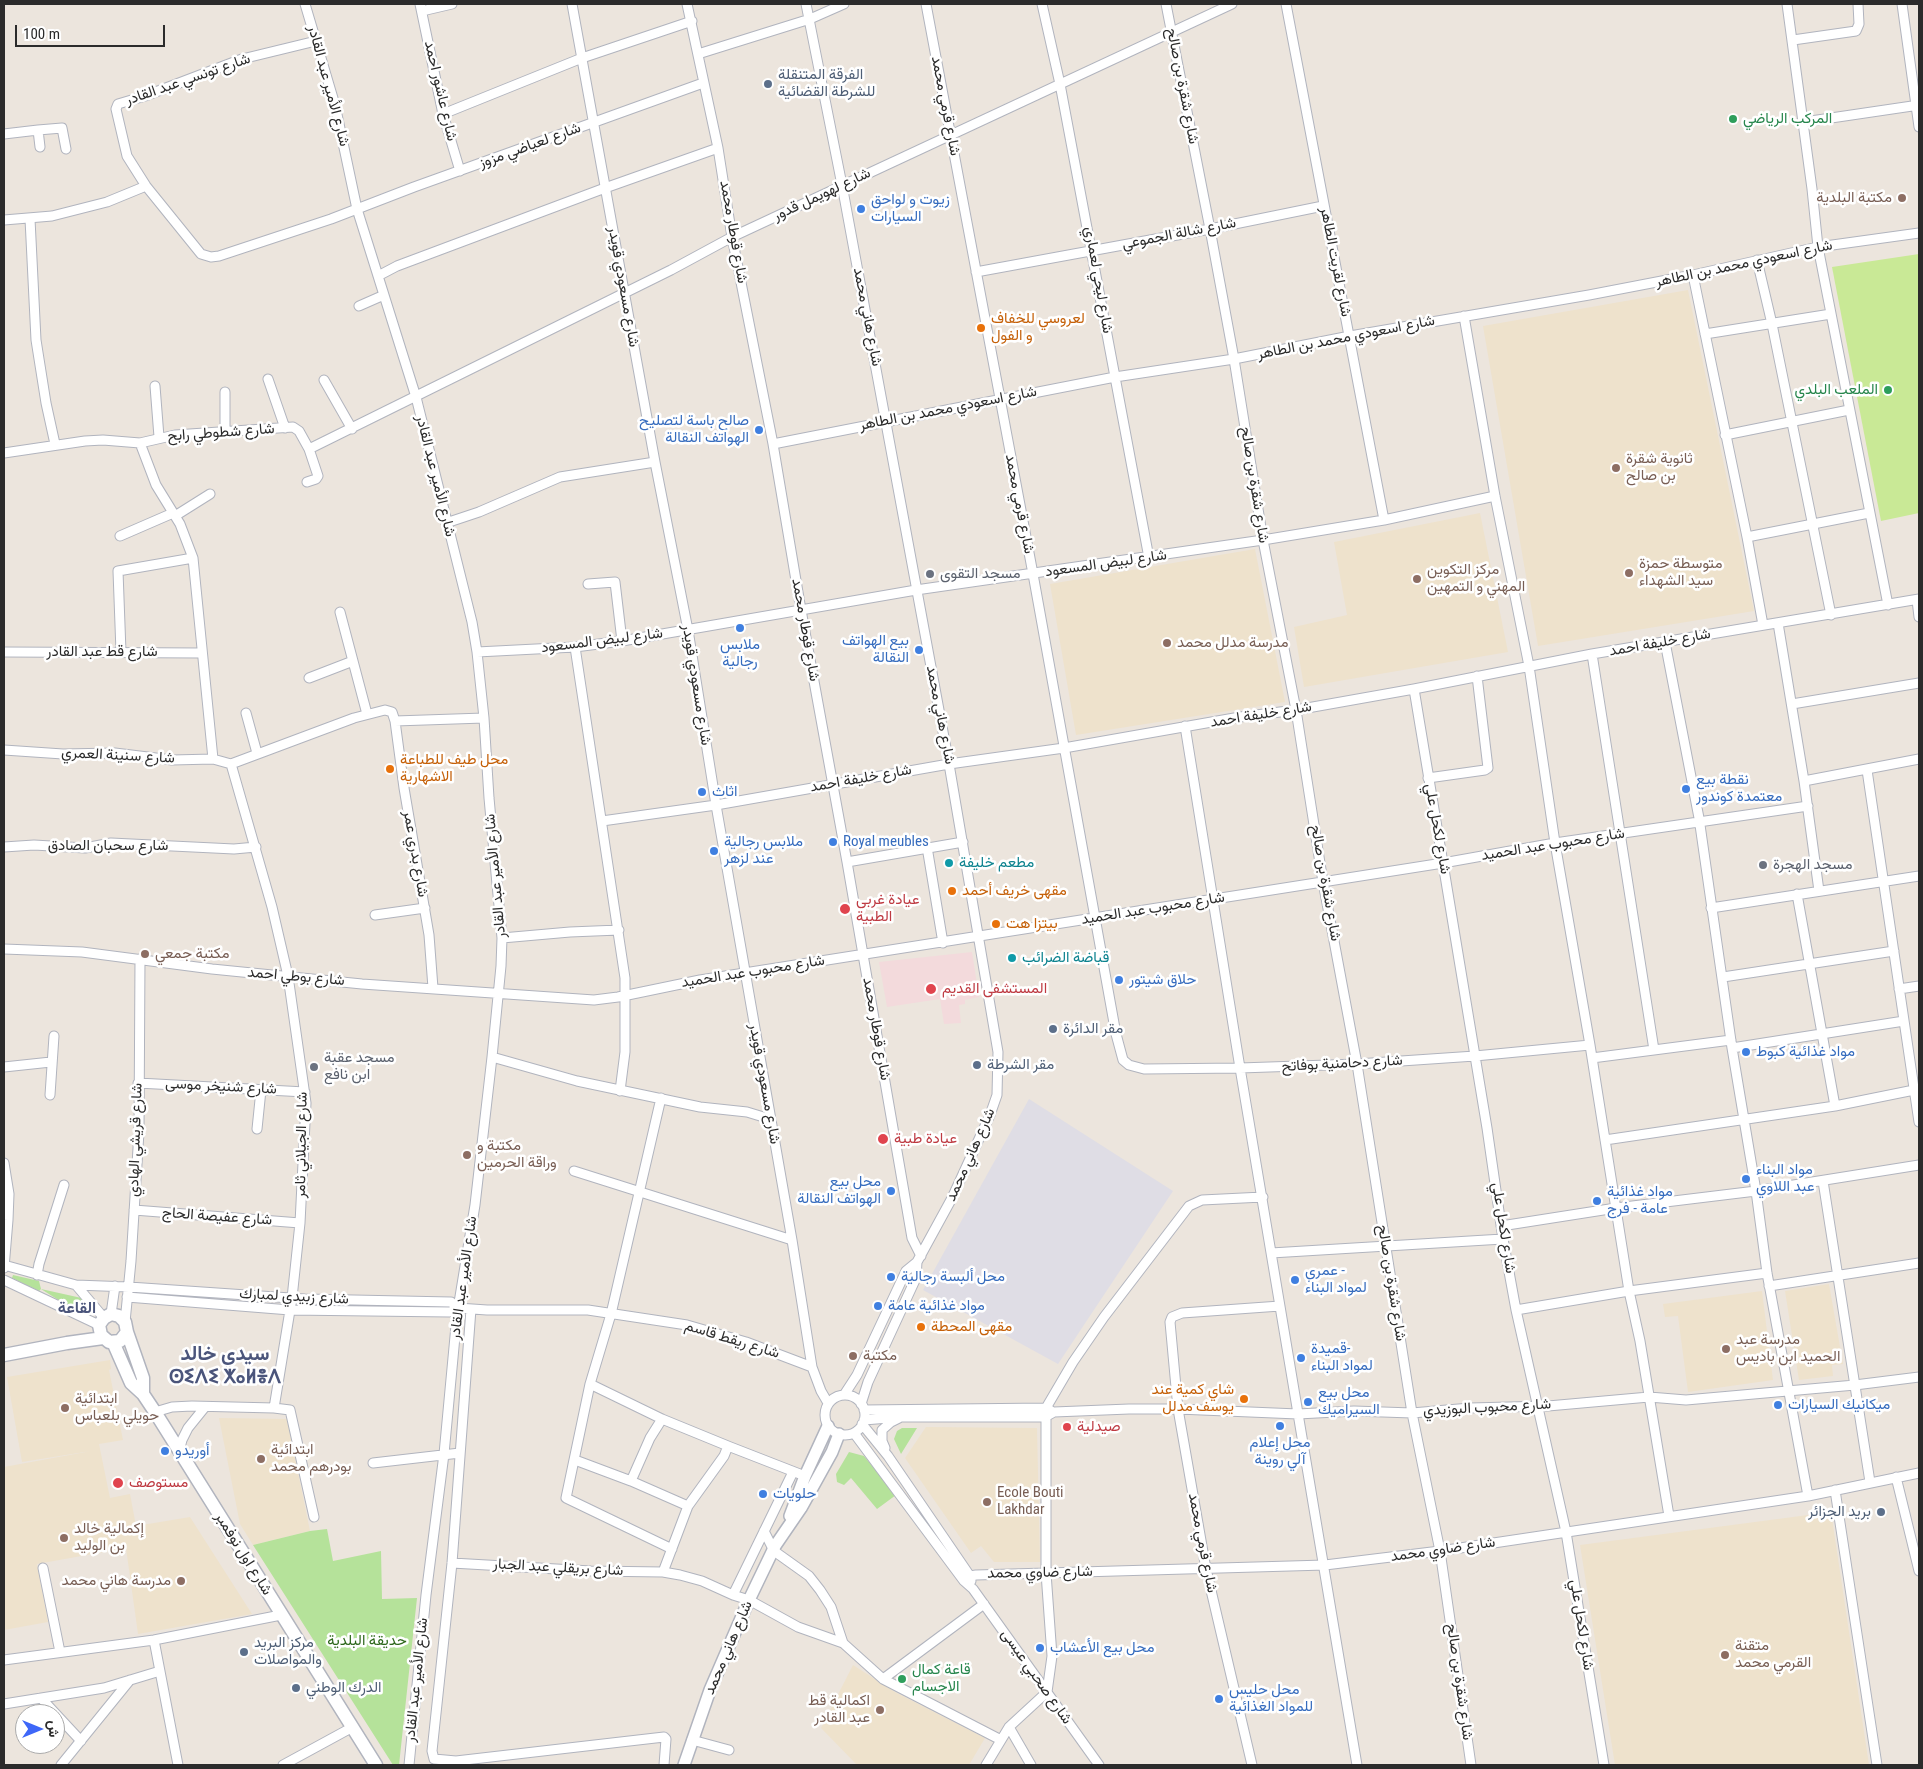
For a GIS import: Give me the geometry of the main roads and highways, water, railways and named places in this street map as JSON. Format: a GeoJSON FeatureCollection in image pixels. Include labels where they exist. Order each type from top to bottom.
{"type":"FeatureCollection","features":[{"type":"Feature","properties":{"kind":"main road"},"geometry":{"type":"LineString","coordinates":[[4,1356],[67,1343],[105,1328],[119,1316],[126,1327],[142,1378],[142,1394]]}},
{"type":"Feature","properties":{"kind":"main road"},"geometry":{"type":"LineString","coordinates":[[105,1328],[123,1338],[126,1327]]}},
{"type":"Feature","properties":{"kind":"main road","name":"شارع اول نوفمبر"},"geometry":{"type":"LineString","coordinates":[[105,1328],[131,1383],[155,1412],[376,1765]]}},
{"type":"Feature","properties":{"kind":"place","name":"الفرقة المتنقلة للشرطة القضائية"},"geometry":{"type":"Point","coordinates":[768,84]}},
{"type":"Feature","properties":{"kind":"place","name":"المركب الرياضي"},"geometry":{"type":"Point","coordinates":[1733,119]}},
{"type":"Feature","properties":{"kind":"place","name":"مكتبة البلدية"},"geometry":{"type":"Point","coordinates":[1902,198]}},
{"type":"Feature","properties":{"kind":"place","name":"زيوت و لواحق السيارات"},"geometry":{"type":"Point","coordinates":[861,209]}},
{"type":"Feature","properties":{"kind":"place","name":"لعروسي للخفاف و الفول"},"geometry":{"type":"Point","coordinates":[981,328]}},
{"type":"Feature","properties":{"kind":"place","name":"الملعب البلدي"},"geometry":{"type":"Point","coordinates":[1888,390]}},
{"type":"Feature","properties":{"kind":"place","name":"صالح باسة لتصليح الهواتف النقالة"},"geometry":{"type":"Point","coordinates":[759,430]}},
{"type":"Feature","properties":{"kind":"place","name":"ثانوية شقرة بن صالح"},"geometry":{"type":"Point","coordinates":[1616,468]}},
{"type":"Feature","properties":{"kind":"place","name":"متوسطة حمزة سيد الشهداء"},"geometry":{"type":"Point","coordinates":[1629,573]}},
{"type":"Feature","properties":{"kind":"place","name":"مسجد التقوى"},"geometry":{"type":"Point","coordinates":[930,574]}},
{"type":"Feature","properties":{"kind":"place","name":"مركز التكوين المهني و التمهين"},"geometry":{"type":"Point","coordinates":[1417,579]}},
{"type":"Feature","properties":{"kind":"place","name":"ملابس رجالية"},"geometry":{"type":"Point","coordinates":[740,628]}},
{"type":"Feature","properties":{"kind":"place","name":"مدرسة مدلل محمد"},"geometry":{"type":"Point","coordinates":[1167,643]}},
{"type":"Feature","properties":{"kind":"place","name":"بيع الهواتف النقالة"},"geometry":{"type":"Point","coordinates":[919,650]}},
{"type":"Feature","properties":{"kind":"place","name":"محل طيف للطباعة الاشهارية"},"geometry":{"type":"Point","coordinates":[390,769]}},
{"type":"Feature","properties":{"kind":"place","name":"نقطة بيع معتمدة كوندور"},"geometry":{"type":"Point","coordinates":[1686,789]}},
{"type":"Feature","properties":{"kind":"place","name":"اثاث"},"geometry":{"type":"Point","coordinates":[702,792]}},
{"type":"Feature","properties":{"kind":"place","name":"Royal meubles"},"geometry":{"type":"Point","coordinates":[833,842]}},
{"type":"Feature","properties":{"kind":"place","name":"ملابس رجالية عند لزهر"},"geometry":{"type":"Point","coordinates":[714,851]}},
{"type":"Feature","properties":{"kind":"place","name":"مطعم خليفة"},"geometry":{"type":"Point","coordinates":[949,863]}},
{"type":"Feature","properties":{"kind":"place","name":"مسجد الهجرة"},"geometry":{"type":"Point","coordinates":[1763,865]}},
{"type":"Feature","properties":{"kind":"place","name":"مقهى خريف أحمد"},"geometry":{"type":"Point","coordinates":[952,891]}},
{"type":"Feature","properties":{"kind":"place","name":"عيادة غربي الطبية"},"geometry":{"type":"Point","coordinates":[845,909]}},
{"type":"Feature","properties":{"kind":"place","name":"بيتزا هت"},"geometry":{"type":"Point","coordinates":[996,924]}},
{"type":"Feature","properties":{"kind":"place","name":"مكتبة جمعي"},"geometry":{"type":"Point","coordinates":[145,954]}},
{"type":"Feature","properties":{"kind":"place","name":"قباضة الضرائب"},"geometry":{"type":"Point","coordinates":[1012,958]}},
{"type":"Feature","properties":{"kind":"place","name":"حلاق شيتور"},"geometry":{"type":"Point","coordinates":[1119,980]}},
{"type":"Feature","properties":{"kind":"place","name":"المستشفى القديم"},"geometry":{"type":"Point","coordinates":[931,989]}},
{"type":"Feature","properties":{"kind":"place","name":"مقر الدائرة"},"geometry":{"type":"Point","coordinates":[1053,1029]}},
{"type":"Feature","properties":{"kind":"place","name":"مواد غذائية كبوط"},"geometry":{"type":"Point","coordinates":[1746,1052]}},
{"type":"Feature","properties":{"kind":"place","name":"مقر الشرطة"},"geometry":{"type":"Point","coordinates":[977,1065]}},
{"type":"Feature","properties":{"kind":"place","name":"مسجد عقبة ابن نافع"},"geometry":{"type":"Point","coordinates":[314,1067]}},
{"type":"Feature","properties":{"kind":"place","name":"عيادة طبية"},"geometry":{"type":"Point","coordinates":[883,1139]}},
{"type":"Feature","properties":{"kind":"place","name":"مكتبة و وراقة الحرمين"},"geometry":{"type":"Point","coordinates":[467,1155]}},
{"type":"Feature","properties":{"kind":"place","name":"مواد البناء عبد اللاوي"},"geometry":{"type":"Point","coordinates":[1746,1179]}},
{"type":"Feature","properties":{"kind":"place","name":"محل بيع الهواتف النقالة"},"geometry":{"type":"Point","coordinates":[891,1191]}},
{"type":"Feature","properties":{"kind":"place","name":"مواد غذائية عامة - فرج"},"geometry":{"type":"Point","coordinates":[1597,1201]}},
{"type":"Feature","properties":{"kind":"place","name":"محل ألبسة رجالية"},"geometry":{"type":"Point","coordinates":[891,1277]}},
{"type":"Feature","properties":{"kind":"place","name":"عمري - لمواد البناء"},"geometry":{"type":"Point","coordinates":[1295,1280]}},
{"type":"Feature","properties":{"kind":"place","name":"مواد غذائية عامة"},"geometry":{"type":"Point","coordinates":[878,1306]}},
{"type":"Feature","properties":{"kind":"place","name":"مقهى المحطة"},"geometry":{"type":"Point","coordinates":[921,1327]}},
{"type":"Feature","properties":{"kind":"place","name":"مدرسة عبد الحميد ابن باديس"},"geometry":{"type":"Point","coordinates":[1726,1349]}},
{"type":"Feature","properties":{"kind":"place","name":"مكتبة"},"geometry":{"type":"Point","coordinates":[853,1356]}},
{"type":"Feature","properties":{"kind":"place","name":"قميدة- لمواد البناء"},"geometry":{"type":"Point","coordinates":[1301,1358]}},
{"type":"Feature","properties":{"kind":"place","name":"شاي كمية عند يوسف مدلل"},"geometry":{"type":"Point","coordinates":[1244,1399]}},
{"type":"Feature","properties":{"kind":"place","name":"محل بيع السيراميك"},"geometry":{"type":"Point","coordinates":[1308,1402]}},
{"type":"Feature","properties":{"kind":"place","name":"ميكانيك السيارات"},"geometry":{"type":"Point","coordinates":[1778,1405]}},
{"type":"Feature","properties":{"kind":"place","name":"ابتدائية حويلي بلعباس"},"geometry":{"type":"Point","coordinates":[65,1408]}},
{"type":"Feature","properties":{"kind":"place","name":"محل إعلام آلي روينة"},"geometry":{"type":"Point","coordinates":[1280,1426]}},
{"type":"Feature","properties":{"kind":"place","name":"صيدلية"},"geometry":{"type":"Point","coordinates":[1067,1427]}},
{"type":"Feature","properties":{"kind":"place","name":"أوريدو"},"geometry":{"type":"Point","coordinates":[165,1451]}},
{"type":"Feature","properties":{"kind":"place","name":"ابتدائية بودرهم محمد"},"geometry":{"type":"Point","coordinates":[261,1459]}},
{"type":"Feature","properties":{"kind":"place","name":"مستوصف"},"geometry":{"type":"Point","coordinates":[118,1483]}},
{"type":"Feature","properties":{"kind":"place","name":"حلويات"},"geometry":{"type":"Point","coordinates":[763,1494]}},
{"type":"Feature","properties":{"kind":"place","name":"Ecole Bouti Lakhdar"},"geometry":{"type":"Point","coordinates":[987,1502]}},
{"type":"Feature","properties":{"kind":"place","name":"بريد الجزائر"},"geometry":{"type":"Point","coordinates":[1881,1512]}},
{"type":"Feature","properties":{"kind":"place","name":"إكمالية خالد بن الوليد"},"geometry":{"type":"Point","coordinates":[64,1538]}},
{"type":"Feature","properties":{"kind":"place","name":"مدرسة هاني محمد"},"geometry":{"type":"Point","coordinates":[181,1581]}},
{"type":"Feature","properties":{"kind":"place","name":"محل بيع الأعشاب"},"geometry":{"type":"Point","coordinates":[1040,1648]}},
{"type":"Feature","properties":{"kind":"place","name":"مركز البريد والمواصلات"},"geometry":{"type":"Point","coordinates":[244,1652]}},
{"type":"Feature","properties":{"kind":"place","name":"متقنة القرمي محمد"},"geometry":{"type":"Point","coordinates":[1725,1655]}},
{"type":"Feature","properties":{"kind":"place","name":"قاعة كمال الاجسام"},"geometry":{"type":"Point","coordinates":[902,1679]}},
{"type":"Feature","properties":{"kind":"place","name":"الدرك الوطني"},"geometry":{"type":"Point","coordinates":[296,1688]}},
{"type":"Feature","properties":{"kind":"place","name":"محل حليس للمواد الغذائية"},"geometry":{"type":"Point","coordinates":[1219,1699]}},
{"type":"Feature","properties":{"kind":"place","name":"اكمالية قط عبد القادر"},"geometry":{"type":"Point","coordinates":[880,1710]}},
{"type":"Feature","properties":{"kind":"district","name":"القاعة"},"geometry":{"type":"Point","coordinates":[77,1309]}},
{"type":"Feature","properties":{"kind":"district","name":"سيدي خالد ⵙⵉⴷⵉ ⵅⴰⵍⴻⴷ"},"geometry":{"type":"Point","coordinates":[225,1366]}},
{"type":"Feature","properties":{"kind":"park label","name":"حديقة البلدية"},"geometry":{"type":"Point","coordinates":[367,1641]}}]}
